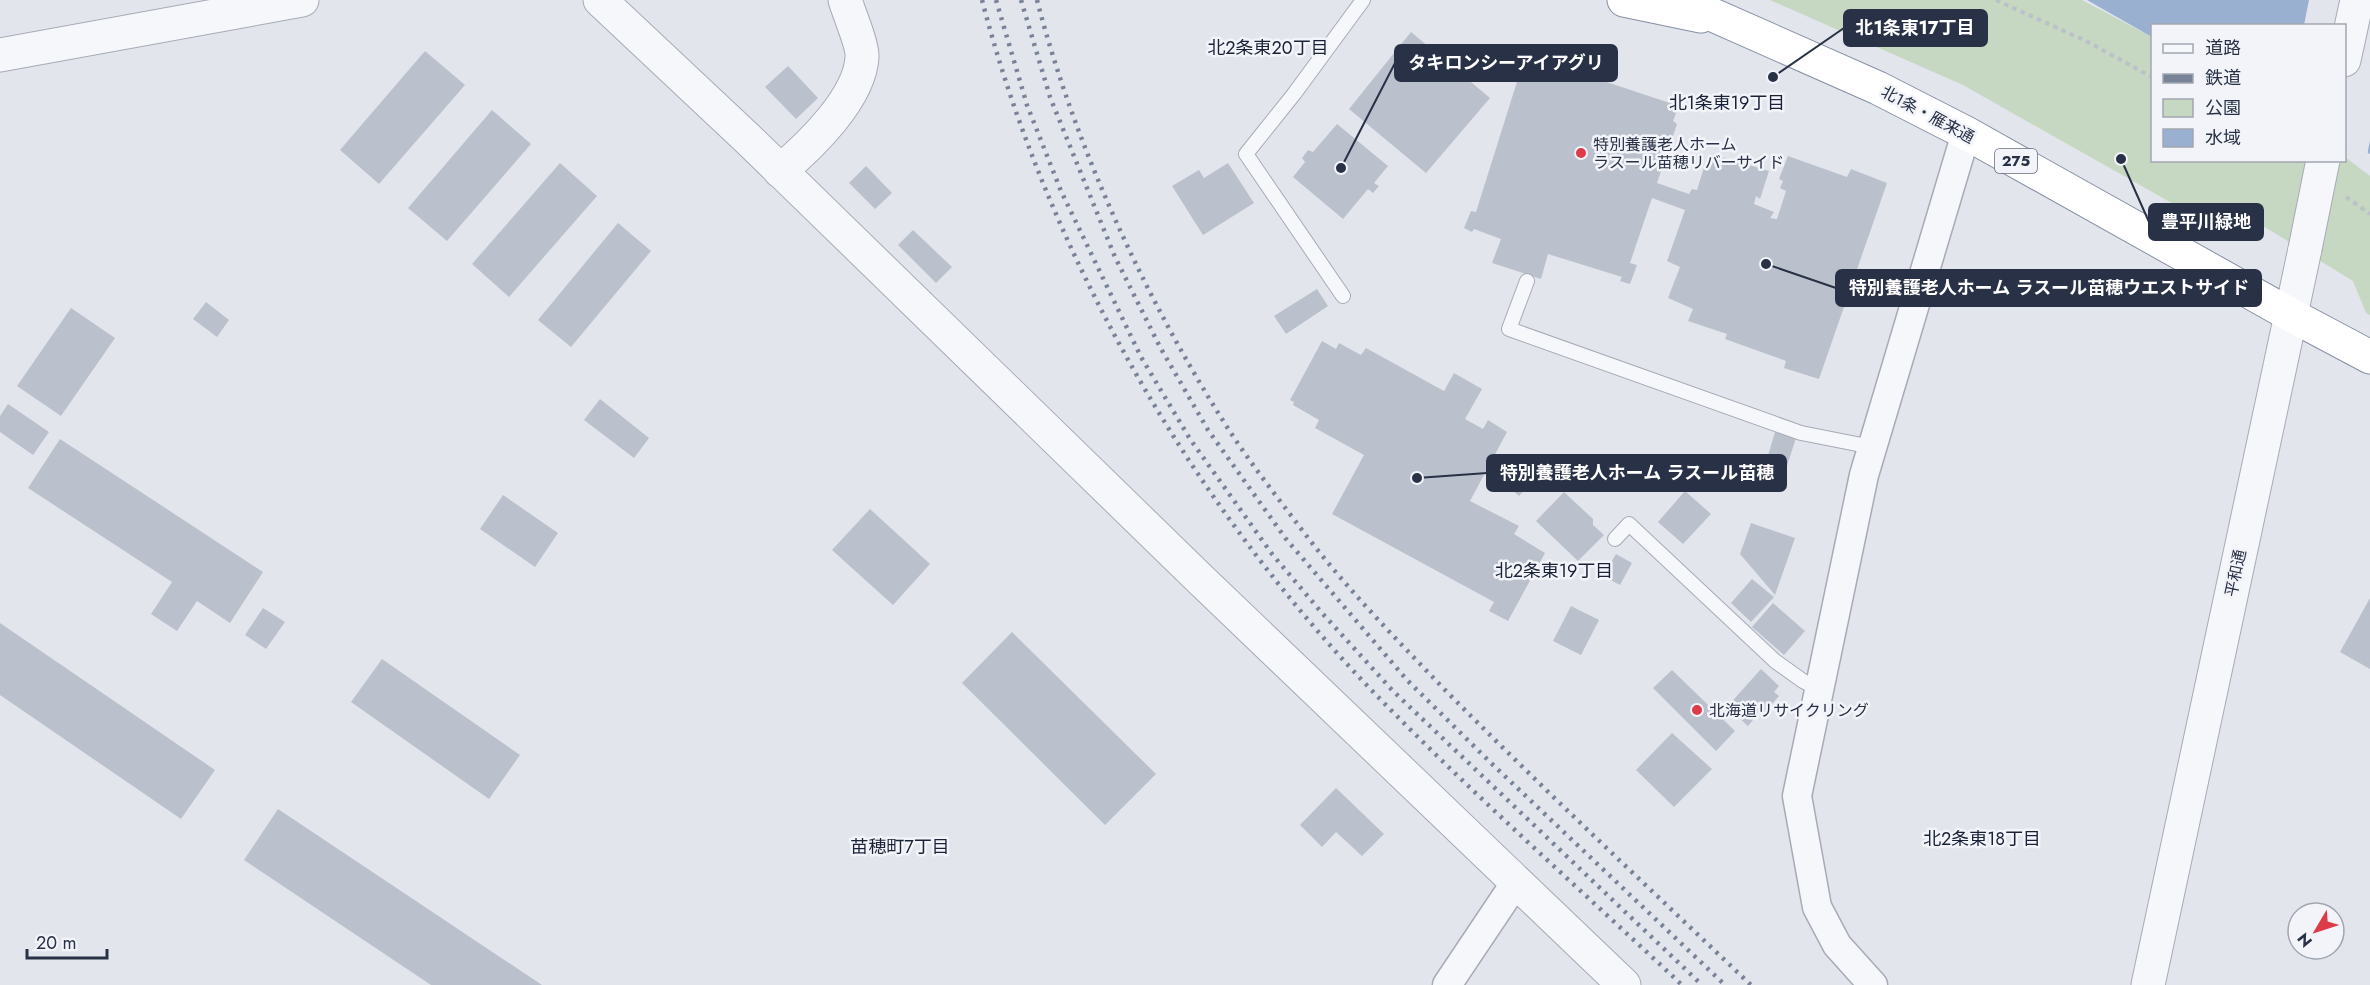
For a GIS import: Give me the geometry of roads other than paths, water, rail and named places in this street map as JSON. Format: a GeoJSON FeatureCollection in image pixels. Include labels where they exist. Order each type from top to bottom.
{"type":"FeatureCollection","features":[{"type":"Feature","properties":{"kind":"highway","name":"北1条・雁来通"},"geometry":{"type":"LineString","coordinates":[[1624,0],[1732,22]]}},
{"type":"Feature","properties":{"kind":"highway","name":"北1条・雁来通"},"geometry":{"type":"LineString","coordinates":[[1679,0],[1878,88],[1966,133],[2370,357]]}},
{"type":"Feature","properties":{"kind":"street"},"geometry":{"type":"LineString","coordinates":[[0,55],[302,0]]}},
{"type":"Feature","properties":{"kind":"street"},"geometry":{"type":"LineString","coordinates":[[600,0],[1624,985]]}},
{"type":"Feature","properties":{"kind":"street"},"geometry":{"type":"LineString","coordinates":[[780,171],[808,147],[853,90],[862,56],[845,0]]}},
{"type":"Feature","properties":{"kind":"street"},"geometry":{"type":"LineString","coordinates":[[2346,51],[2357,0]]}},
{"type":"Feature","properties":{"kind":"street"},"geometry":{"type":"LineString","coordinates":[[1873,985],[1837,945],[1817,907],[1797,796],[1864,475],[1966,133]]}},
{"type":"Feature","properties":{"kind":"street","name":"平和通"},"geometry":{"type":"LineString","coordinates":[[2148,985],[2323,162]]}},
{"type":"Feature","properties":{"kind":"street"},"geometry":{"type":"LineString","coordinates":[[1447,985],[1516,882]]}},
{"type":"Feature","properties":{"kind":"lane"},"geometry":{"type":"LineString","coordinates":[[1343,296],[1246,154],[1294,94],[1363,0]]}},
{"type":"Feature","properties":{"kind":"lane"},"geometry":{"type":"LineString","coordinates":[[1527,281],[1509,329],[1801,433],[1872,447]]}},
{"type":"Feature","properties":{"kind":"lane"},"geometry":{"type":"LineString","coordinates":[[1615,539],[1629,524],[1775,661],[1803,681],[1819,689]]}},
{"type":"Feature","properties":{"kind":"water"},"geometry":{"type":"Polygon","coordinates":[[[2087,0],[2370,0],[2370,154],[2346,142],[2346,24],[2151,24],[2151,36],[2087,0]]]}},
{"type":"Feature","properties":{"kind":"railway"},"geometry":{"type":"LineString","coordinates":[[982,0],[1011,96],[1046,192],[1089,285],[1137,376],[1191,463],[1250,547],[1314,627],[1382,701],[1493,809],[1682,985]]}},
{"type":"Feature","properties":{"kind":"railway"},"geometry":{"type":"LineString","coordinates":[[996,0],[1027,105],[1061,191],[1141,357],[1190,439],[1272,554],[1393,691],[1702,985]]}},
{"type":"Feature","properties":{"kind":"railway"},"geometry":{"type":"LineString","coordinates":[[1021,0],[1050,97],[1115,257],[1160,347],[1208,430],[1286,539],[1407,680],[1725,985]]}},
{"type":"Feature","properties":{"kind":"railway"},"geometry":{"type":"LineString","coordinates":[[1037,0],[1070,108],[1114,216],[1165,321],[1193,371],[1251,462],[1336,572],[1409,653],[1598,840],[1751,985]]}},
{"type":"Feature","properties":{"kind":"place","name":"北1条東17丁目"},"geometry":{"type":"Point","coordinates":[1773,77]}},
{"type":"Feature","properties":{"kind":"place","name":"特別養護老人ホーム ラスール苗穂リバーサイド"},"geometry":{"type":"Point","coordinates":[1581,153]}},
{"type":"Feature","properties":{"kind":"place","name":"豊平川緑地"},"geometry":{"type":"Point","coordinates":[2121,159]}},
{"type":"Feature","properties":{"kind":"place","name":"タキロンシーアイアグリ"},"geometry":{"type":"Point","coordinates":[1341,168]}},
{"type":"Feature","properties":{"kind":"place","name":"特別養護老人ホーム ラスール苗穂ウエストサイド"},"geometry":{"type":"Point","coordinates":[1766,264]}},
{"type":"Feature","properties":{"kind":"place","name":"特別養護老人ホーム ラスール苗穂"},"geometry":{"type":"Point","coordinates":[1417,478]}},
{"type":"Feature","properties":{"kind":"place","name":"北海道リサイクリング"},"geometry":{"type":"Point","coordinates":[1697,710]}},
{"type":"Feature","properties":{"kind":"district","name":"北2条東20丁目"},"geometry":{"type":"Point","coordinates":[1268,48]}},
{"type":"Feature","properties":{"kind":"district","name":"北1条東19丁目"},"geometry":{"type":"Point","coordinates":[1727,103]}},
{"type":"Feature","properties":{"kind":"district","name":"北2条東19丁目"},"geometry":{"type":"Point","coordinates":[1554,571]}},
{"type":"Feature","properties":{"kind":"district","name":"北2条東18丁目"},"geometry":{"type":"Point","coordinates":[1982,839]}},
{"type":"Feature","properties":{"kind":"district","name":"苗穂町7丁目"},"geometry":{"type":"Point","coordinates":[900,847]}}]}
